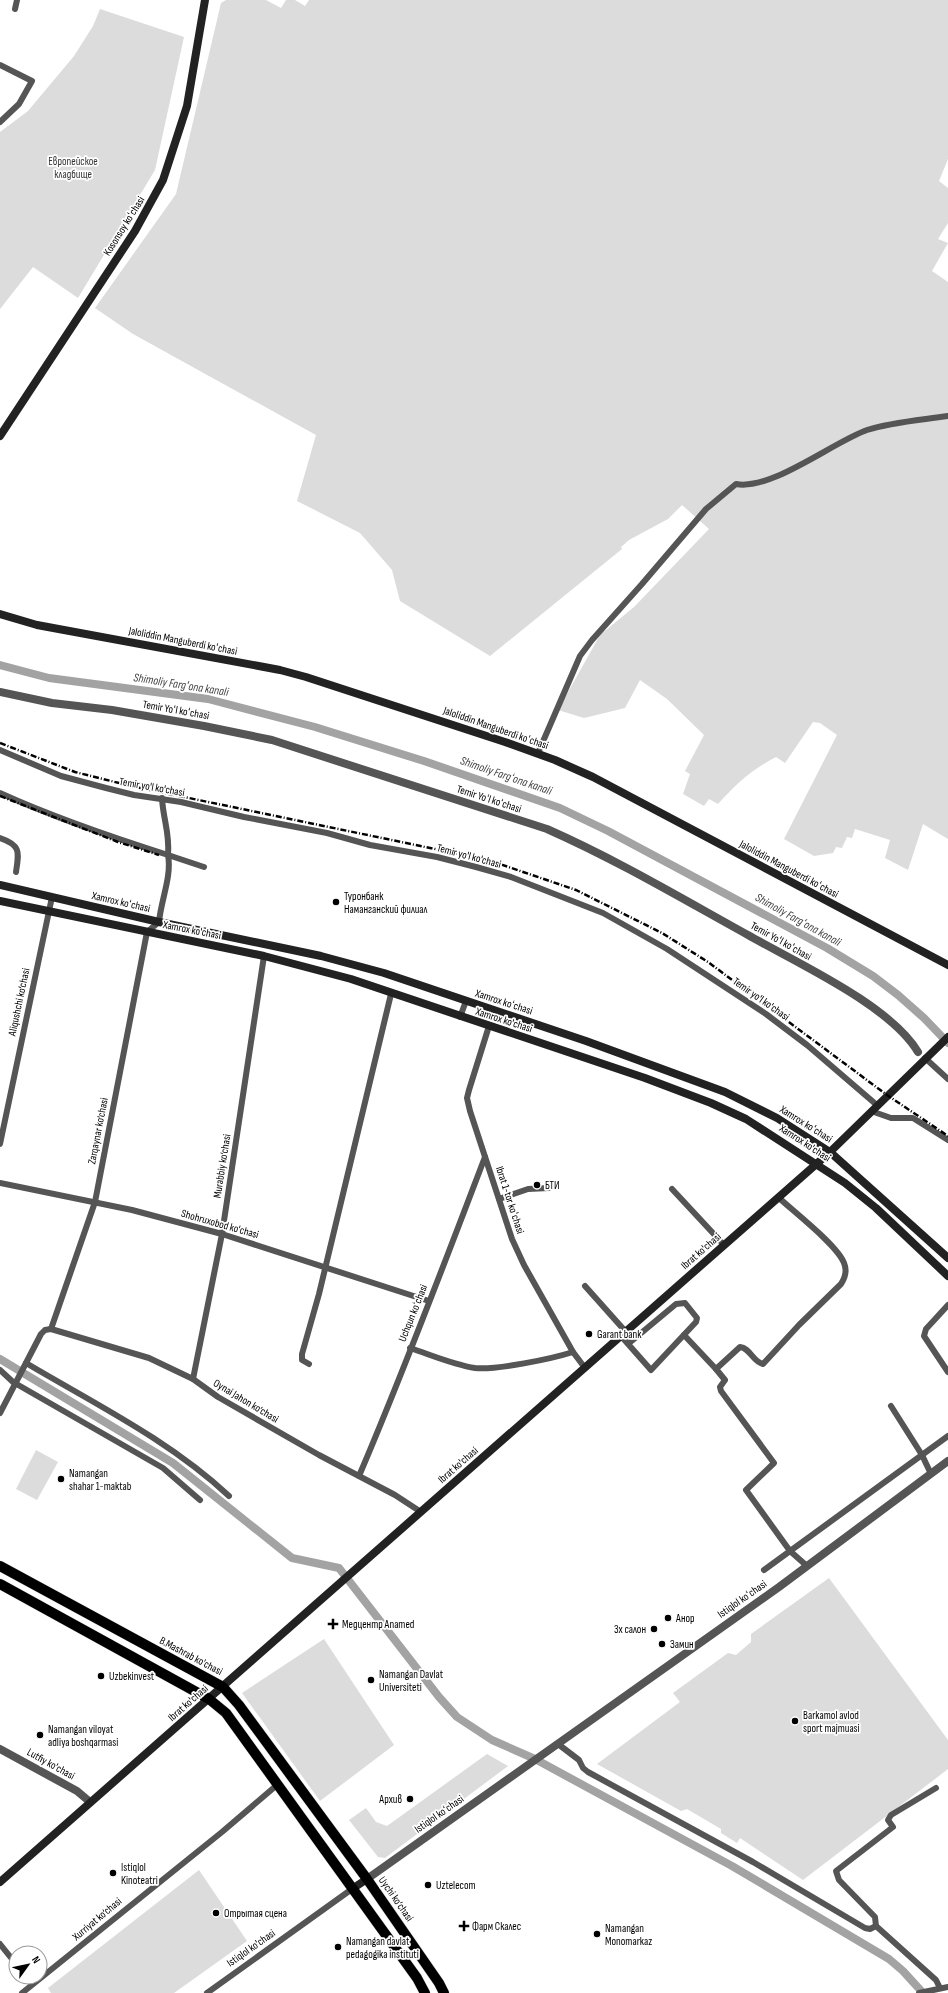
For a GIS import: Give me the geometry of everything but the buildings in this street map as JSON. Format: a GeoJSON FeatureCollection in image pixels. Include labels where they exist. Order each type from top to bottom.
{"type":"FeatureCollection","features":[{"type":"Feature","properties":{"kind":"main road","name":"Kosonsoy koʻchasi"},"geometry":{"type":"LineString","coordinates":[[0,436],[135,231],[163,180],[187,106],[205,0]]}},
{"type":"Feature","properties":{"kind":"main road","name":"Jaloliddin Manguberdi koʻchasi"},"geometry":{"type":"LineString","coordinates":[[0,614],[37,625],[280,670],[306,677],[538,753],[594,777],[912,947],[944,960],[948,965]]}},
{"type":"Feature","properties":{"kind":"main road","name":"Xamrox koʻchasi"},"geometry":{"type":"LineString","coordinates":[[0,885],[159,922],[320,956],[401,978],[586,1041],[725,1092],[777,1118],[830,1152],[948,1258]]}},
{"type":"Feature","properties":{"kind":"main road","name":"Xamrox ko'chasi"},"geometry":{"type":"LineString","coordinates":[[0,900],[264,956],[351,980],[645,1078],[711,1103],[746,1119],[817,1163],[845,1183],[876,1208],[948,1276]]}},
{"type":"Feature","properties":{"kind":"main road","name":"Ibrat ko'chasi"},"geometry":{"type":"LineString","coordinates":[[0,1882],[830,1152],[875,1109],[924,1058],[948,1037]]}},
{"type":"Feature","properties":{"kind":"main road","name":"B.Mashrab ko'chasi"},"geometry":{"type":"LineString","coordinates":[[0,1566],[223,1686],[239,1704],[367,1879]]}},
{"type":"Feature","properties":{"kind":"main road"},"geometry":{"type":"LineString","coordinates":[[0,1584],[209,1699],[226,1713],[417,1978],[425,1993]]}},
{"type":"Feature","properties":{"kind":"main road","name":"Istiqlol ko'chasi"},"geometry":{"type":"LineString","coordinates":[[352,1889],[367,1879]]}},
{"type":"Feature","properties":{"kind":"main road","name":"Uychi ko’chasi"},"geometry":{"type":"LineString","coordinates":[[367,1879],[439,1983],[444,1993]]}},
{"type":"Feature","properties":{"kind":"street"},"geometry":{"type":"LineString","coordinates":[[16,9],[17,0]]}},
{"type":"Feature","properties":{"kind":"street"},"geometry":{"type":"LineString","coordinates":[[0,65],[32,81],[19,104],[0,122]]}},
{"type":"Feature","properties":{"kind":"street"},"geometry":{"type":"LineString","coordinates":[[538,753],[580,656],[592,640],[647,579],[706,509],[720,496],[736,484],[744,486],[780,474],[868,430],[948,416]]}},
{"type":"Feature","properties":{"kind":"street","name":"Temir Yoʻl koʻchasi"},"geometry":{"type":"LineString","coordinates":[[0,692],[52,703],[112,710],[189,723],[272,740],[547,829],[633,870],[859,998],[900,1029],[912,1041],[918,1052]]}},
{"type":"Feature","properties":{"kind":"street","name":"Temir yo'l ko'chasi"},"geometry":{"type":"LineString","coordinates":[[0,750],[61,776],[134,795],[162,798],[476,867],[518,880],[603,913],[667,949],[766,1014],[807,1045],[875,1109]]}},
{"type":"Feature","properties":{"kind":"street"},"geometry":{"type":"LineString","coordinates":[[0,793],[36,810],[99,833],[204,867]]}},
{"type":"Feature","properties":{"kind":"street"},"geometry":{"type":"LineString","coordinates":[[146,932],[159,922],[160,905],[168,870],[169,836],[164,817],[162,798]]}},
{"type":"Feature","properties":{"kind":"street"},"geometry":{"type":"LineString","coordinates":[[0,838],[12,842],[16,846],[18,859],[16,872]]}},
{"type":"Feature","properties":{"kind":"street","name":"Aliqushchi ko‘chasi"},"geometry":{"type":"LineString","coordinates":[[0,1144],[52,897]]}},
{"type":"Feature","properties":{"kind":"street","name":"Zarqaynar ko‘chasi"},"geometry":{"type":"LineString","coordinates":[[51,1329],[95,1202],[146,932]]}},
{"type":"Feature","properties":{"kind":"street","name":"Murabbiy ko‘chasi"},"geometry":{"type":"LineString","coordinates":[[193,1379],[222,1234],[264,956]]}},
{"type":"Feature","properties":{"kind":"street"},"geometry":{"type":"LineString","coordinates":[[309,1364],[301,1357],[325,1266],[391,994]]}},
{"type":"Feature","properties":{"kind":"street"},"geometry":{"type":"LineString","coordinates":[[460,1017],[466,1001]]}},
{"type":"Feature","properties":{"kind":"street","name":"Ibrat 1-tor koʻchasi"},"geometry":{"type":"LineString","coordinates":[[489,1026],[467,1098],[512,1239],[524,1265],[573,1352],[585,1368]]}},
{"type":"Feature","properties":{"kind":"street"},"geometry":{"type":"LineString","coordinates":[[924,1058],[948,1079]]}},
{"type":"Feature","properties":{"kind":"street"},"geometry":{"type":"LineString","coordinates":[[875,1109],[891,1118],[913,1118],[948,1140]]}},
{"type":"Feature","properties":{"kind":"street","name":"Uchqun koʻchasi"},"geometry":{"type":"LineString","coordinates":[[359,1476],[394,1395],[410,1348],[485,1157]]}},
{"type":"Feature","properties":{"kind":"street","name":"Shohruxobod ko'chasi"},"geometry":{"type":"LineString","coordinates":[[0,1183],[132,1210],[222,1234],[325,1266],[429,1301]]}},
{"type":"Feature","properties":{"kind":"street"},"geometry":{"type":"LineString","coordinates":[[499,1199],[528,1189],[549,1188]]}},
{"type":"Feature","properties":{"kind":"street"},"geometry":{"type":"LineString","coordinates":[[672,1189],[724,1245]]}},
{"type":"Feature","properties":{"kind":"street"},"geometry":{"type":"LineString","coordinates":[[716,1369],[740,1347],[745,1348],[761,1364],[765,1363],[799,1325],[841,1284],[845,1276],[845,1265],[838,1252],[778,1197]]}},
{"type":"Feature","properties":{"kind":"street"},"geometry":{"type":"LineString","coordinates":[[585,1286],[623,1334],[628,1344],[650,1370],[696,1322],[696,1318],[686,1304],[683,1302],[676,1304],[628,1344]]}},
{"type":"Feature","properties":{"kind":"street"},"geometry":{"type":"LineString","coordinates":[[948,1305],[926,1329],[924,1336],[948,1372]]}},
{"type":"Feature","properties":{"kind":"street"},"geometry":{"type":"LineString","coordinates":[[0,1413],[41,1334],[45,1330],[51,1329]]}},
{"type":"Feature","properties":{"kind":"street","name":"Oynai Jahon ko‘chasi"},"geometry":{"type":"LineString","coordinates":[[51,1329],[149,1358],[193,1379],[218,1397],[319,1455],[395,1495],[421,1512]]}},
{"type":"Feature","properties":{"kind":"street"},"geometry":{"type":"LineString","coordinates":[[684,1335],[725,1380],[720,1387],[721,1391],[774,1463],[746,1490],[790,1551],[807,1566]]}},
{"type":"Feature","properties":{"kind":"street"},"geometry":{"type":"LineString","coordinates":[[410,1348],[465,1366],[488,1368],[560,1356],[573,1352]]}},
{"type":"Feature","properties":{"kind":"street"},"geometry":{"type":"LineString","coordinates":[[25,1365],[170,1449],[209,1478],[229,1496]]}},
{"type":"Feature","properties":{"kind":"street"},"geometry":{"type":"LineString","coordinates":[[0,1370],[163,1468],[200,1500]]}},
{"type":"Feature","properties":{"kind":"street"},"geometry":{"type":"LineString","coordinates":[[891,1406],[922,1455],[931,1474]]}},
{"type":"Feature","properties":{"kind":"street"},"geometry":{"type":"LineString","coordinates":[[764,1570],[948,1436]]}},
{"type":"Feature","properties":{"kind":"street","name":"Istiqlol koʻchasi"},"geometry":{"type":"LineString","coordinates":[[367,1879],[807,1566],[948,1461]]}},
{"type":"Feature","properties":{"kind":"street"},"geometry":{"type":"LineString","coordinates":[[558,1744],[579,1760],[585,1770],[611,1786],[747,1859],[865,1928],[870,1929],[876,1926]]}},
{"type":"Feature","properties":{"kind":"street","name":"Lutfiy ko'chasi"},"geometry":{"type":"LineString","coordinates":[[0,1749],[77,1791],[90,1802]]}},
{"type":"Feature","properties":{"kind":"street","name":"Xurriyat ko‘chasi"},"geometry":{"type":"LineString","coordinates":[[48,1971],[277,1785]]}},
{"type":"Feature","properties":{"kind":"street"},"geometry":{"type":"LineString","coordinates":[[936,1788],[891,1815],[888,1820],[893,1827],[836,1871],[839,1880],[876,1917],[876,1926],[936,1980],[940,1988]]}},
{"type":"Feature","properties":{"kind":"street","name":"Istiqlol ko'chasi"},"geometry":{"type":"LineString","coordinates":[[207,1993],[352,1889]]}},
{"type":"Feature","properties":{"kind":"street"},"geometry":{"type":"LineString","coordinates":[[0,1944],[8,1954]]}},
{"type":"Feature","properties":{"kind":"street","name":"Xurriyat ko‘chasi"},"geometry":{"type":"LineString","coordinates":[[22,1993],[31,1985]]}},
{"type":"Feature","properties":{"kind":"street"},"geometry":{"type":"LineString","coordinates":[[919,1993],[948,1987]]}},
{"type":"Feature","properties":{"kind":"green space"},"geometry":{"type":"Polygon","coordinates":[[[226,0],[266,0],[281,8],[286,0],[295,0],[305,6],[309,0],[948,0],[948,159],[939,181],[948,188],[948,223],[938,239],[948,243],[932,271],[948,282],[948,839],[923,824],[908,870],[885,858],[890,840],[855,829],[852,838],[847,837],[842,848],[836,847],[833,853],[814,856],[784,839],[837,735],[820,723],[813,722],[785,763],[776,757],[759,767],[745,778],[718,804],[709,799],[704,806],[683,794],[690,774],[685,771],[704,735],[667,699],[640,680],[625,708],[584,718],[558,710],[600,635],[634,607],[709,529],[682,505],[668,519],[629,540],[621,547],[622,549],[490,656],[400,601],[392,570],[360,533],[297,501],[316,435],[133,334],[95,308],[176,194],[221,3],[226,0]]]}},
{"type":"Feature","properties":{"kind":"green space","name":"Европейское кладбище"},"geometry":{"type":"Polygon","coordinates":[[[100,9],[184,37],[155,170],[78,298],[33,267],[0,309],[0,132],[28,111],[74,56],[93,26],[100,9]]]}},
{"type":"Feature","properties":{"kind":"green space"},"geometry":{"type":"Polygon","coordinates":[[[36,1450],[58,1462],[37,1500],[16,1489],[36,1450]]]}},
{"type":"Feature","properties":{"kind":"green space","name":"Barkamol avlod sport majmuasi"},"geometry":{"type":"Polygon","coordinates":[[[829,1578],[948,1740],[948,1769],[803,1880],[740,1838],[737,1843],[721,1833],[721,1829],[687,1809],[681,1811],[597,1764],[680,1702],[673,1693],[728,1653],[736,1655],[751,1642],[751,1634],[829,1578]]]}},
{"type":"Feature","properties":{"kind":"green space"},"geometry":{"type":"Polygon","coordinates":[[[324,1639],[394,1745],[320,1801],[242,1693],[324,1639]]]}},
{"type":"Feature","properties":{"kind":"green space"},"geometry":{"type":"Polygon","coordinates":[[[487,1754],[508,1766],[385,1858],[378,1857],[349,1820],[366,1808],[376,1822],[387,1826],[487,1754]]]}},
{"type":"Feature","properties":{"kind":"green space"},"geometry":{"type":"Polygon","coordinates":[[[199,1870],[247,1941],[174,1993],[51,1993],[48,1988],[199,1870]]]}},
{"type":"Feature","properties":{"kind":"waterway","name":"Shimoliy Fargʻona kanali"},"geometry":{"type":"LineString","coordinates":[[0,665],[49,678],[208,699],[315,727],[424,761],[560,808],[608,831],[827,948],[873,976],[898,995],[924,1018],[948,1043]]}},
{"type":"Feature","properties":{"kind":"waterway"},"geometry":{"type":"LineString","coordinates":[[0,1359],[173,1463],[292,1558],[339,1568],[439,1697],[457,1717],[492,1740],[535,1759],[732,1866],[889,1959],[903,1971],[923,1993]]}},
{"type":"Feature","properties":{"kind":"railway"},"geometry":{"type":"LineString","coordinates":[[0,743],[75,772],[131,786],[488,860],[576,890],[662,933],[708,962],[887,1095],[948,1136]]}},
{"type":"Feature","properties":{"kind":"railway"},"geometry":{"type":"LineString","coordinates":[[0,796],[118,842],[159,855]]}},
{"type":"Feature","properties":{"kind":"place","name":"Туронбанк Наманганский филиал"},"geometry":{"type":"Point","coordinates":[336,902]}},
{"type":"Feature","properties":{"kind":"place","name":"БТИ"},"geometry":{"type":"Point","coordinates":[537,1185]}},
{"type":"Feature","properties":{"kind":"place","name":"Garant bank"},"geometry":{"type":"Point","coordinates":[589,1334]}},
{"type":"Feature","properties":{"kind":"place","name":"Namangan shahar 1-maktab"},"geometry":{"type":"Point","coordinates":[61,1479]}},
{"type":"Feature","properties":{"kind":"place","name":"Анор"},"geometry":{"type":"Point","coordinates":[668,1618]}},
{"type":"Feature","properties":{"kind":"place","name":"Медцентр Anamed"},"geometry":{"type":"Point","coordinates":[333,1624]}},
{"type":"Feature","properties":{"kind":"place","name":"3х салон"},"geometry":{"type":"Point","coordinates":[654,1629]}},
{"type":"Feature","properties":{"kind":"place","name":"Замин"},"geometry":{"type":"Point","coordinates":[662,1644]}},
{"type":"Feature","properties":{"kind":"place","name":"Uzbekinvest"},"geometry":{"type":"Point","coordinates":[101,1676]}},
{"type":"Feature","properties":{"kind":"place","name":"Namangan Davlat Universiteti"},"geometry":{"type":"Point","coordinates":[371,1680]}},
{"type":"Feature","properties":{"kind":"place","name":"Barkamol avlod sport majmuasi"},"geometry":{"type":"Point","coordinates":[795,1721]}},
{"type":"Feature","properties":{"kind":"place","name":"Namangan viloyat adliya boshqarmasi"},"geometry":{"type":"Point","coordinates":[40,1735]}},
{"type":"Feature","properties":{"kind":"place","name":"Архив"},"geometry":{"type":"Point","coordinates":[410,1799]}},
{"type":"Feature","properties":{"kind":"place","name":"Istiqlol Kinoteatri"},"geometry":{"type":"Point","coordinates":[113,1873]}},
{"type":"Feature","properties":{"kind":"place","name":"Uztelecom"},"geometry":{"type":"Point","coordinates":[428,1885]}},
{"type":"Feature","properties":{"kind":"place","name":"Отрытая сцена"},"geometry":{"type":"Point","coordinates":[216,1913]}},
{"type":"Feature","properties":{"kind":"place","name":"Фарм Скалес"},"geometry":{"type":"Point","coordinates":[464,1926]}},
{"type":"Feature","properties":{"kind":"place","name":"Namangan Monomarkaz"},"geometry":{"type":"Point","coordinates":[597,1934]}},
{"type":"Feature","properties":{"kind":"place","name":"Namangan davlat pedagogika instituti"},"geometry":{"type":"Point","coordinates":[338,1947]}}]}
